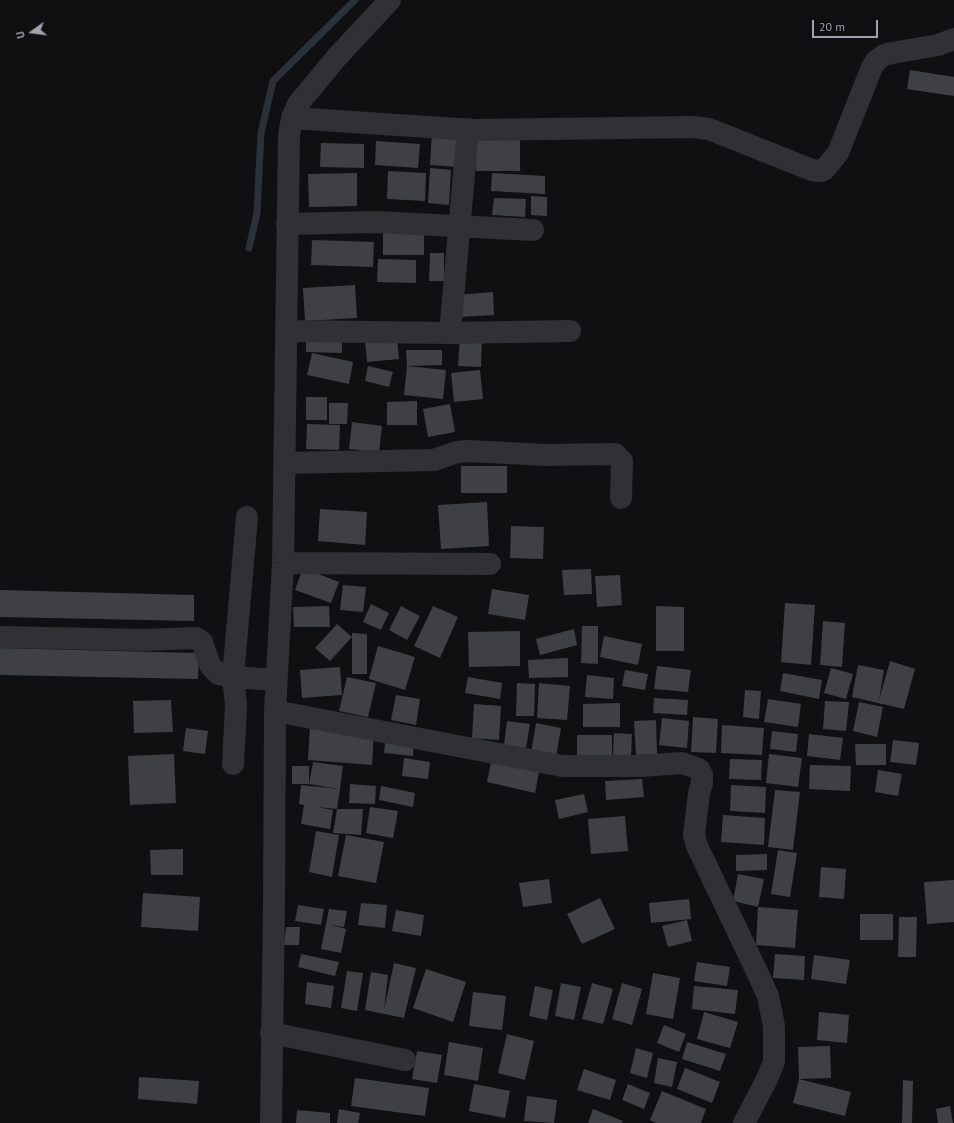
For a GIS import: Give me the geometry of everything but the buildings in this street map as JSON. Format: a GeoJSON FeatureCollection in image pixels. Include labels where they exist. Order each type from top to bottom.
{"type":"FeatureCollection","features":[{"type":"Feature","properties":{"kind":"street"},"geometry":{"type":"LineString","coordinates":[[233,764],[236,705],[252,679],[283,563],[287,224],[289,135],[292,118],[298,104],[316,82],[390,0]]}},
{"type":"Feature","properties":{"kind":"street"},"geometry":{"type":"LineString","coordinates":[[292,118],[468,129],[693,127],[709,129],[812,170],[820,171],[824,170],[838,153],[872,67],[876,61],[892,53],[938,44],[954,39]]}},
{"type":"Feature","properties":{"kind":"street"},"geometry":{"type":"LineString","coordinates":[[450,333],[468,129]]}},
{"type":"Feature","properties":{"kind":"street"},"geometry":{"type":"LineString","coordinates":[[287,224],[376,222],[533,230]]}},
{"type":"Feature","properties":{"kind":"street"},"geometry":{"type":"LineString","coordinates":[[286,331],[450,333],[570,331]]}},
{"type":"Feature","properties":{"kind":"street"},"geometry":{"type":"LineString","coordinates":[[284,463],[434,460],[457,452],[469,451],[545,454],[615,454],[622,461],[621,498]]}},
{"type":"Feature","properties":{"kind":"street"},"geometry":{"type":"LineString","coordinates":[[247,517],[252,679],[275,710],[271,1123]]}},
{"type":"Feature","properties":{"kind":"street"},"geometry":{"type":"LineString","coordinates":[[283,563],[490,564]]}},
{"type":"Feature","properties":{"kind":"street"},"geometry":{"type":"LineString","coordinates":[[0,637],[144,640],[196,638],[205,646],[210,665],[218,674],[252,679]]}},
{"type":"Feature","properties":{"kind":"street"},"geometry":{"type":"LineString","coordinates":[[275,710],[562,766],[641,766],[682,763],[699,769],[702,775],[702,783],[699,793],[694,834],[697,846],[768,996],[774,1026],[774,1062],[766,1081],[744,1123]]}},
{"type":"Feature","properties":{"kind":"street"},"geometry":{"type":"LineString","coordinates":[[271,1033],[405,1060]]}},
{"type":"Feature","properties":{"kind":"waterway"},"geometry":{"type":"LineString","coordinates":[[249,248],[257,213],[261,133],[273,81],[355,0]]}}]}
